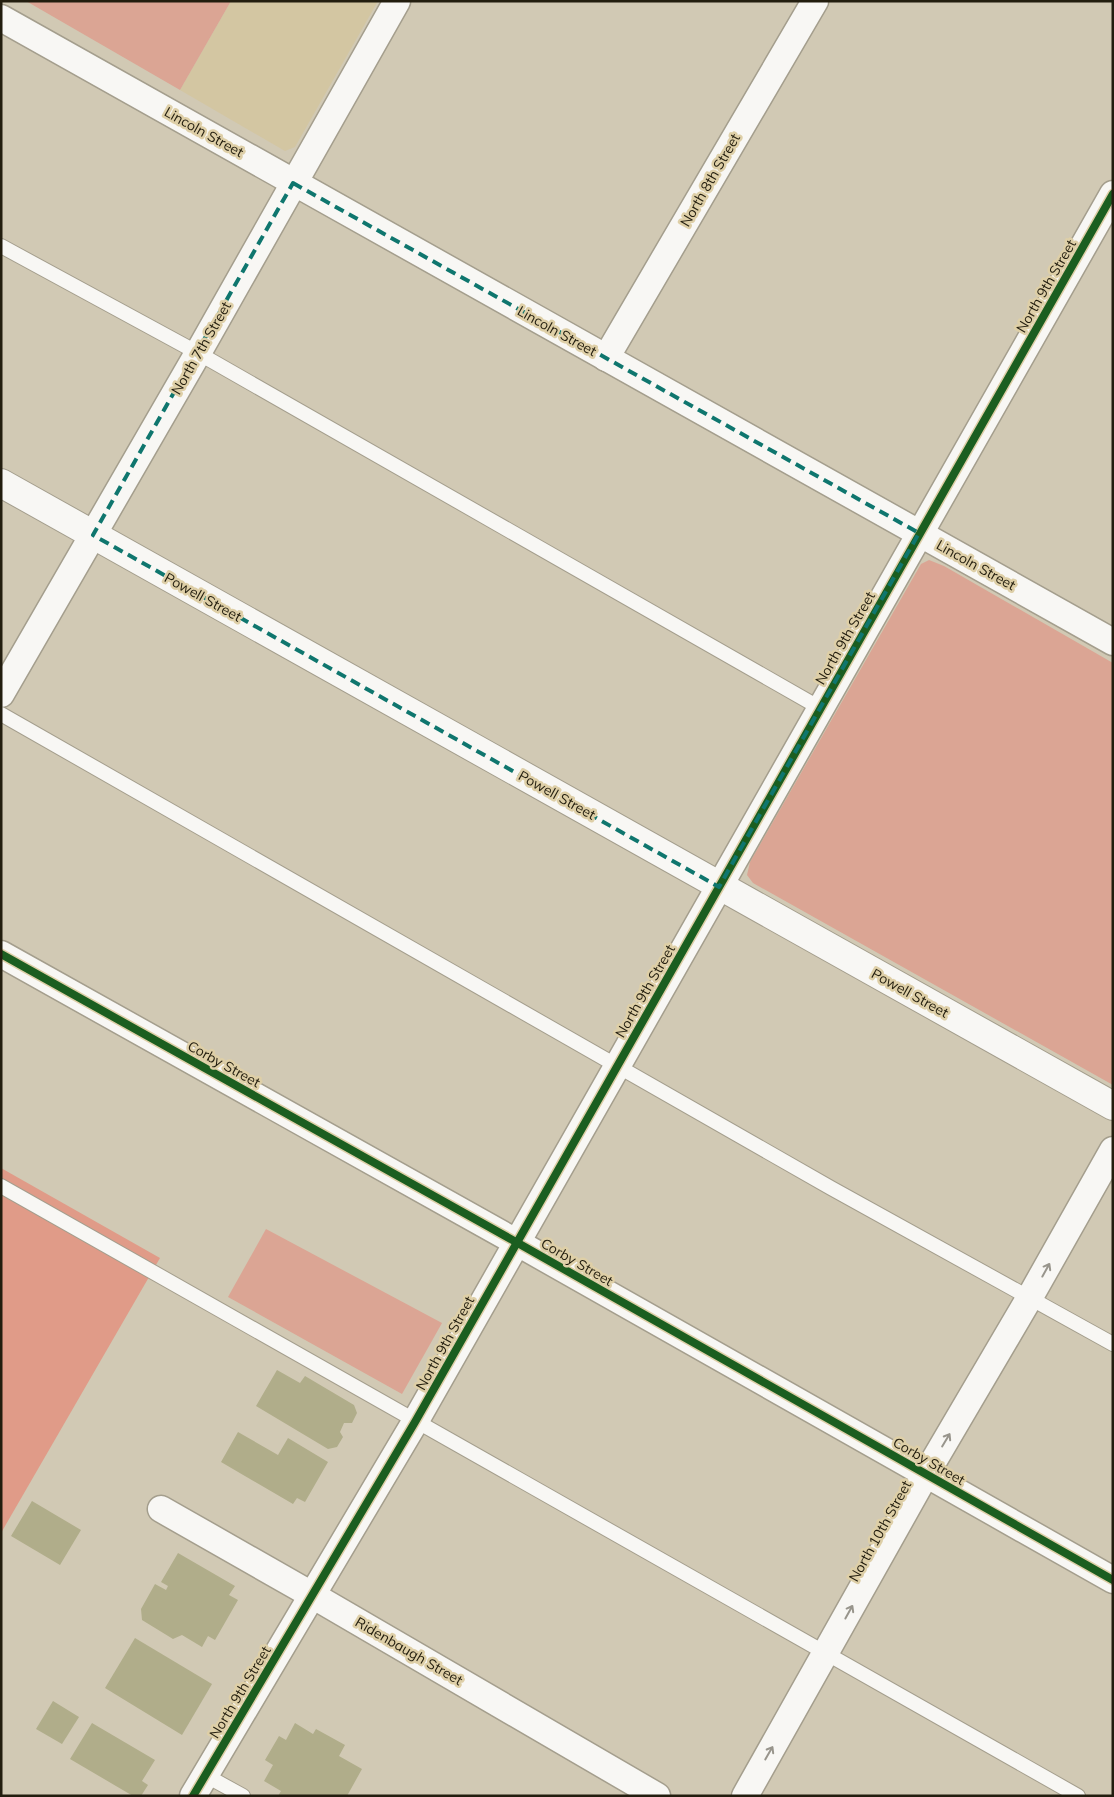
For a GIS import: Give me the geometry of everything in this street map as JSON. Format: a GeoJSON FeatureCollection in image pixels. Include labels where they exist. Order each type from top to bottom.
{"type":"FeatureCollection","features":[{"type":"Feature","properties":{"kind":"street","name":"North 7th Street"},"geometry":{"type":"LineString","coordinates":[[1,694],[198,353],[397,1]]}},
{"type":"Feature","properties":{"kind":"street","name":"North 8th Street"},"geometry":{"type":"LineString","coordinates":[[606,358],[815,1]]}},
{"type":"Feature","properties":{"kind":"street","name":"Lincoln Street"},"geometry":{"type":"LineString","coordinates":[[1,18],[1113,642]]}},
{"type":"Feature","properties":{"kind":"street","name":"North 9th Street"},"geometry":{"type":"LineString","coordinates":[[199,1785],[415,1422],[1113,194]]}},
{"type":"Feature","properties":{"kind":"street","name":"Powell Street"},"geometry":{"type":"LineString","coordinates":[[1,483],[1113,1106]]}},
{"type":"Feature","properties":{"kind":"street","name":"Corby Street"},"geometry":{"type":"LineString","coordinates":[[1,954],[516,1242],[1113,1580]]}},
{"type":"Feature","properties":{"kind":"street","name":"North 10th Street"},"geometry":{"type":"LineString","coordinates":[[744,1796],[926,1474],[1030,1297],[1113,1150]]}},
{"type":"Feature","properties":{"kind":"street","name":"Ridenbaugh Street"},"geometry":{"type":"LineString","coordinates":[[161,1509],[657,1796]]}},
{"type":"Feature","properties":{"kind":"lane"},"geometry":{"type":"LineString","coordinates":[[1,246],[198,353],[820,708]]}},
{"type":"Feature","properties":{"kind":"lane"},"geometry":{"type":"LineString","coordinates":[[1,714],[830,1188],[1113,1344]]}},
{"type":"Feature","properties":{"kind":"lane"},"geometry":{"type":"LineString","coordinates":[[1,1186],[1078,1796]]}},
{"type":"Feature","properties":{"kind":"lane"},"geometry":{"type":"LineString","coordinates":[[199,1785],[243,1796]]}},
{"type":"Feature","properties":{"kind":"highlighted area"},"geometry":{"type":"Polygon","coordinates":[[[293,183],[919,533],[719,887],[93,535],[293,183]]]}},
{"type":"Feature","properties":{"kind":"shaded area"},"geometry":{"type":"Polygon","coordinates":[[[26,1],[231,1],[180,90],[26,1]]]}},
{"type":"Feature","properties":{"kind":"shaded area"},"geometry":{"type":"Polygon","coordinates":[[[231,1],[378,1],[295,147],[285,151],[180,90],[231,1]]]}},
{"type":"Feature","properties":{"kind":"shaded area"},"geometry":{"type":"Polygon","coordinates":[[[929,560],[944,566],[1113,663],[1113,1085],[753,883],[747,875],[750,862],[921,564],[929,560]]]}},
{"type":"Feature","properties":{"kind":"shaded area"},"geometry":{"type":"Polygon","coordinates":[[[1,1168],[160,1258],[1,1533],[1,1168]]]}},
{"type":"Feature","properties":{"kind":"shaded area"},"geometry":{"type":"Polygon","coordinates":[[[266,1229],[442,1323],[402,1394],[228,1297],[266,1229]]]}},
{"type":"Feature","properties":{"kind":"building"},"geometry":{"type":"Polygon","coordinates":[[[277,1370],[300,1383],[305,1376],[354,1405],[357,1413],[352,1423],[344,1423],[340,1432],[343,1437],[337,1447],[328,1449],[256,1406],[277,1370]]]}},
{"type":"Feature","properties":{"kind":"building"},"geometry":{"type":"Polygon","coordinates":[[[238,1432],[278,1455],[288,1438],[328,1462],[305,1502],[297,1498],[293,1504],[221,1462],[238,1432]]]}},
{"type":"Feature","properties":{"kind":"building"},"geometry":{"type":"Polygon","coordinates":[[[32,1501],[81,1530],[60,1565],[11,1536],[32,1501]]]}},
{"type":"Feature","properties":{"kind":"building"},"geometry":{"type":"Polygon","coordinates":[[[178,1553],[235,1586],[229,1595],[238,1600],[215,1640],[208,1636],[202,1647],[182,1635],[173,1639],[142,1620],[141,1609],[155,1584],[166,1590],[168,1586],[161,1582],[178,1553]]]}},
{"type":"Feature","properties":{"kind":"building"},"geometry":{"type":"Polygon","coordinates":[[[135,1638],[212,1684],[182,1735],[105,1688],[135,1638]]]}},
{"type":"Feature","properties":{"kind":"building"},"geometry":{"type":"Polygon","coordinates":[[[53,1701],[79,1717],[62,1744],[36,1729],[53,1701]]]}},
{"type":"Feature","properties":{"kind":"building"},"geometry":{"type":"Polygon","coordinates":[[[92,1723],[155,1760],[142,1781],[148,1785],[141,1796],[133,1796],[70,1759],[92,1723]]]}},
{"type":"Feature","properties":{"kind":"building"},"geometry":{"type":"Polygon","coordinates":[[[295,1723],[313,1734],[316,1729],[345,1745],[339,1756],[362,1769],[347,1796],[278,1796],[281,1791],[264,1781],[273,1765],[265,1760],[279,1736],[286,1740],[295,1723]]]}},
{"type":"Feature","properties":{"kind":"cycle path"},"geometry":{"type":"LineString","coordinates":[[193,1796],[415,1422],[1113,194]]}},
{"type":"Feature","properties":{"kind":"cycle path"},"geometry":{"type":"LineString","coordinates":[[1,954],[516,1242],[1113,1580]]}}]}
